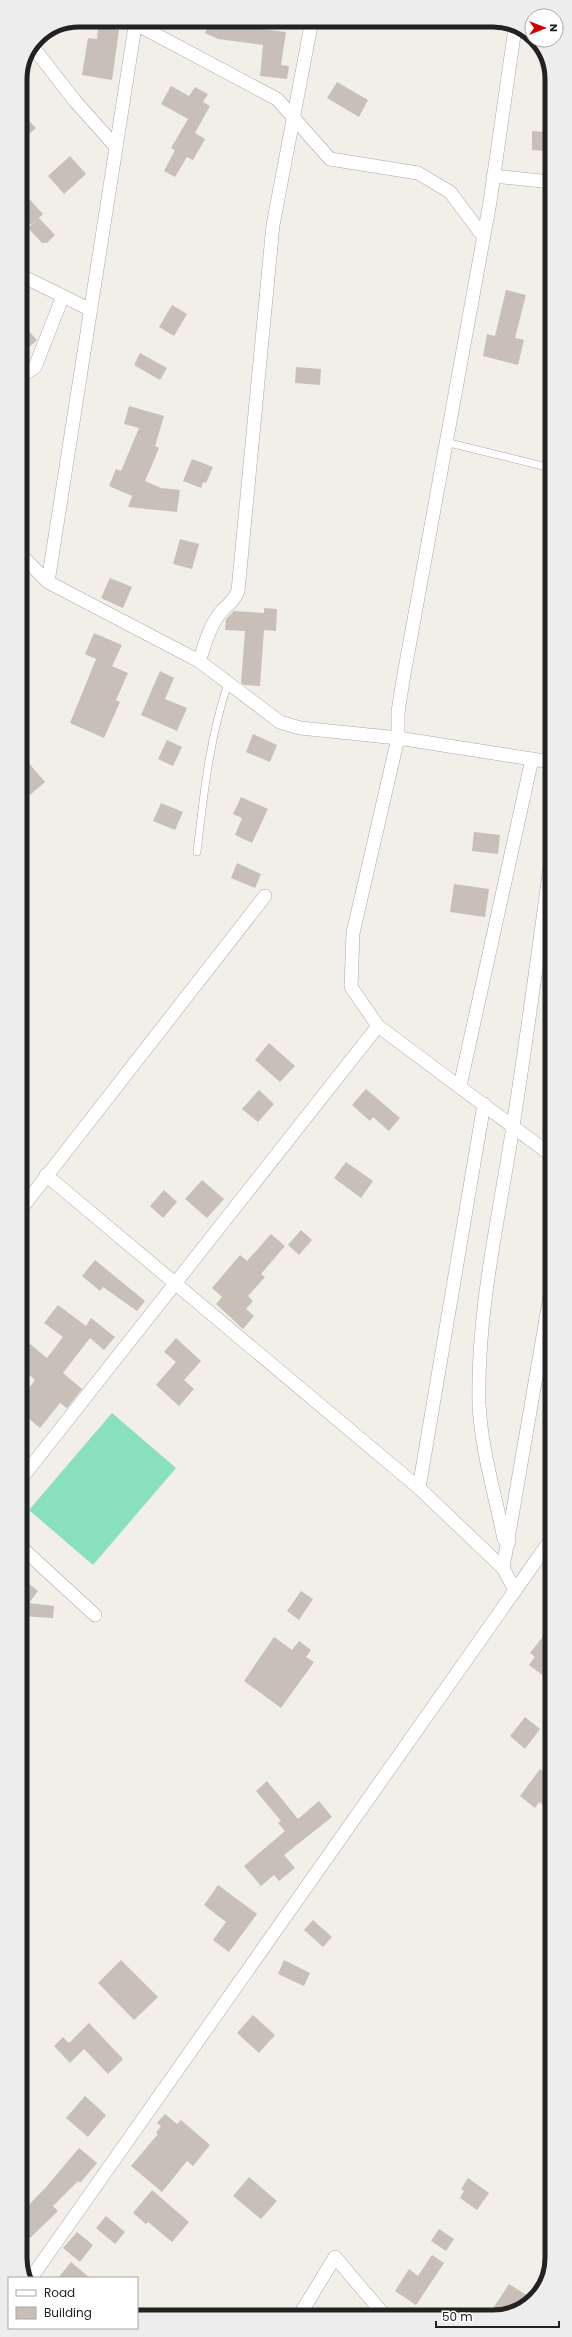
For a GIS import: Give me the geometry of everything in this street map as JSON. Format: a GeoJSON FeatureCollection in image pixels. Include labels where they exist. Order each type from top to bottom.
{"type":"FeatureCollection","features":[{"type":"Feature","properties":{"kind":"street"},"geometry":{"type":"LineString","coordinates":[[48,582],[135,27]]}},
{"type":"Feature","properties":{"kind":"street"},"geometry":{"type":"LineString","coordinates":[[145,27],[277,99],[330,159],[418,173],[450,192],[483,236]]}},
{"type":"Feature","properties":{"kind":"street"},"geometry":{"type":"LineString","coordinates":[[200,661],[208,634],[221,612],[233,603],[238,591],[273,225],[293,117],[307,56],[311,27]]}},
{"type":"Feature","properties":{"kind":"street"},"geometry":{"type":"LineString","coordinates":[[514,32],[483,236],[403,680],[398,712],[398,738],[353,933],[351,987],[378,1026],[545,1150]]}},
{"type":"Feature","properties":{"kind":"street"},"geometry":{"type":"LineString","coordinates":[[35,51],[75,101],[116,147]]}},
{"type":"Feature","properties":{"kind":"street"},"geometry":{"type":"LineString","coordinates":[[493,176],[545,181]]}},
{"type":"Feature","properties":{"kind":"street"},"geometry":{"type":"LineString","coordinates":[[27,278],[91,310]]}},
{"type":"Feature","properties":{"kind":"street"},"geometry":{"type":"LineString","coordinates":[[27,372],[35,367],[63,296]]}},
{"type":"Feature","properties":{"kind":"street"},"geometry":{"type":"LineString","coordinates":[[27,561],[48,582],[200,661],[280,722],[300,728],[398,738],[545,761]]}},
{"type":"Feature","properties":{"kind":"street"},"geometry":{"type":"LineString","coordinates":[[460,1086],[532,759]]}},
{"type":"Feature","properties":{"kind":"street"},"geometry":{"type":"LineString","coordinates":[[27,1201],[265,896]]}},
{"type":"Feature","properties":{"kind":"street"},"geometry":{"type":"LineString","coordinates":[[509,1542],[504,1539],[483,1440],[479,1404],[480,1338],[489,1260],[513,1126],[545,901]]}},
{"type":"Feature","properties":{"kind":"street"},"geometry":{"type":"LineString","coordinates":[[27,1471],[378,1026]]}},
{"type":"Feature","properties":{"kind":"street"},"geometry":{"type":"LineString","coordinates":[[419,1488],[484,1104]]}},
{"type":"Feature","properties":{"kind":"street"},"geometry":{"type":"LineString","coordinates":[[46,1175],[419,1488],[504,1568],[515,1590]]}},
{"type":"Feature","properties":{"kind":"street"},"geometry":{"type":"LineString","coordinates":[[504,1568],[545,1326]]}},
{"type":"Feature","properties":{"kind":"street"},"geometry":{"type":"LineString","coordinates":[[31,2277],[545,1548]]}},
{"type":"Feature","properties":{"kind":"street"},"geometry":{"type":"LineString","coordinates":[[27,1552],[95,1615]]}},
{"type":"Feature","properties":{"kind":"street"},"geometry":{"type":"LineString","coordinates":[[303,2310],[335,2257],[380,2310]]}},
{"type":"Feature","properties":{"kind":"lane"},"geometry":{"type":"LineString","coordinates":[[446,442],[545,467]]}},
{"type":"Feature","properties":{"kind":"lane"},"geometry":{"type":"LineString","coordinates":[[197,852],[207,762],[218,715],[228,683]]}},
{"type":"Feature","properties":{"kind":"green space"},"geometry":{"type":"Polygon","coordinates":[[[112,1413],[176,1468],[93,1565],[29,1510],[112,1413]]]}},
{"type":"Feature","properties":{"kind":"building"},"geometry":{"type":"Polygon","coordinates":[[[98,27],[119,30],[112,80],[82,75],[88,38],[97,39],[98,27]]]}},
{"type":"Feature","properties":{"kind":"building"},"geometry":{"type":"Polygon","coordinates":[[[208,27],[253,27],[286,32],[281,65],[289,66],[287,79],[260,76],[263,45],[218,39],[205,33],[208,27]]]}},
{"type":"Feature","properties":{"kind":"building"},"geometry":{"type":"Polygon","coordinates":[[[337,82],[368,100],[359,117],[327,98],[337,82]]]}},
{"type":"Feature","properties":{"kind":"building"},"geometry":{"type":"Polygon","coordinates":[[[171,86],[189,96],[195,87],[208,94],[203,102],[210,106],[195,133],[205,139],[193,160],[187,157],[175,177],[164,171],[175,150],[171,148],[188,119],[161,104],[171,86]]]}},
{"type":"Feature","properties":{"kind":"building"},"geometry":{"type":"Polygon","coordinates":[[[27,119],[36,128],[27,136],[27,119]]]}},
{"type":"Feature","properties":{"kind":"building"},"geometry":{"type":"Polygon","coordinates":[[[532,131],[545,132],[544,151],[532,150],[532,131]]]}},
{"type":"Feature","properties":{"kind":"building"},"geometry":{"type":"Polygon","coordinates":[[[70,156],[86,174],[64,194],[48,176],[70,156]]]}},
{"type":"Feature","properties":{"kind":"building"},"geometry":{"type":"Polygon","coordinates":[[[27,197],[43,214],[31,225],[27,221],[27,197]]]}},
{"type":"Feature","properties":{"kind":"building"},"geometry":{"type":"Polygon","coordinates":[[[39,218],[55,235],[47,243],[42,243],[28,228],[39,218]]]}},
{"type":"Feature","properties":{"kind":"building"},"geometry":{"type":"Polygon","coordinates":[[[506,290],[526,295],[515,338],[524,340],[518,365],[483,356],[487,334],[495,336],[506,290]]]}},
{"type":"Feature","properties":{"kind":"building"},"geometry":{"type":"Polygon","coordinates":[[[172,305],[187,314],[174,336],[159,327],[172,305]]]}},
{"type":"Feature","properties":{"kind":"building"},"geometry":{"type":"Polygon","coordinates":[[[27,329],[37,340],[27,349],[27,329]]]}},
{"type":"Feature","properties":{"kind":"building"},"geometry":{"type":"Polygon","coordinates":[[[140,353],[167,368],[160,380],[134,365],[140,353]]]}},
{"type":"Feature","properties":{"kind":"building"},"geometry":{"type":"Polygon","coordinates":[[[296,367],[321,369],[320,385],[295,383],[296,367]]]}},
{"type":"Feature","properties":{"kind":"building"},"geometry":{"type":"Polygon","coordinates":[[[129,406],[164,416],[155,446],[159,448],[145,481],[161,488],[180,490],[177,512],[128,507],[132,496],[109,486],[116,469],[121,471],[139,428],[124,424],[129,406]]]}},
{"type":"Feature","properties":{"kind":"building"},"geometry":{"type":"Polygon","coordinates":[[[192,459],[213,467],[206,483],[203,482],[201,488],[183,481],[192,459]]]}},
{"type":"Feature","properties":{"kind":"building"},"geometry":{"type":"Polygon","coordinates":[[[180,539],[199,544],[192,569],[173,564],[180,539]]]}},
{"type":"Feature","properties":{"kind":"building"},"geometry":{"type":"Polygon","coordinates":[[[110,578],[132,587],[123,608],[101,598],[110,578]]]}},
{"type":"Feature","properties":{"kind":"building"},"geometry":{"type":"Polygon","coordinates":[[[264,608],[277,609],[276,631],[264,630],[260,686],[244,685],[241,683],[245,631],[225,630],[226,619],[234,611],[264,613],[264,608]]]}},
{"type":"Feature","properties":{"kind":"building"},"geometry":{"type":"Polygon","coordinates":[[[94,633],[122,645],[112,666],[128,673],[116,700],[120,702],[104,738],[70,723],[96,659],[85,654],[94,633]]]}},
{"type":"Feature","properties":{"kind":"building"},"geometry":{"type":"Polygon","coordinates":[[[160,671],[174,678],[165,699],[187,708],[177,731],[141,715],[160,671]]]}},
{"type":"Feature","properties":{"kind":"building"},"geometry":{"type":"Polygon","coordinates":[[[253,734],[277,745],[270,762],[246,752],[253,734]]]}},
{"type":"Feature","properties":{"kind":"building"},"geometry":{"type":"Polygon","coordinates":[[[167,740],[182,747],[173,766],[158,759],[167,740]]]}},
{"type":"Feature","properties":{"kind":"building"},"geometry":{"type":"Polygon","coordinates":[[[27,761],[45,782],[30,795],[27,792],[27,761]]]}},
{"type":"Feature","properties":{"kind":"building"},"geometry":{"type":"Polygon","coordinates":[[[241,797],[268,809],[252,843],[235,835],[242,818],[233,814],[241,797]]]}},
{"type":"Feature","properties":{"kind":"building"},"geometry":{"type":"Polygon","coordinates":[[[161,803],[183,812],[175,830],[153,821],[161,803]]]}},
{"type":"Feature","properties":{"kind":"building"},"geometry":{"type":"Polygon","coordinates":[[[474,832],[500,835],[498,854],[472,851],[474,832]]]}},
{"type":"Feature","properties":{"kind":"building"},"geometry":{"type":"Polygon","coordinates":[[[237,863],[261,874],[255,888],[231,878],[237,863]]]}},
{"type":"Feature","properties":{"kind":"building"},"geometry":{"type":"Polygon","coordinates":[[[454,884],[489,889],[485,917],[450,912],[454,884]]]}},
{"type":"Feature","properties":{"kind":"building"},"geometry":{"type":"Polygon","coordinates":[[[269,1043],[295,1066],[280,1082],[255,1060],[269,1043]]]}},
{"type":"Feature","properties":{"kind":"building"},"geometry":{"type":"Polygon","coordinates":[[[366,1089],[400,1118],[389,1131],[373,1117],[370,1121],[352,1105],[366,1089]]]}},
{"type":"Feature","properties":{"kind":"building"},"geometry":{"type":"Polygon","coordinates":[[[259,1090],[274,1104],[258,1122],[242,1109],[259,1090]]]}},
{"type":"Feature","properties":{"kind":"building"},"geometry":{"type":"Polygon","coordinates":[[[346,1162],[373,1181],[361,1198],[334,1178],[346,1162]]]}},
{"type":"Feature","properties":{"kind":"building"},"geometry":{"type":"Polygon","coordinates":[[[202,1180],[224,1199],[207,1218],[185,1199],[202,1180]]]}},
{"type":"Feature","properties":{"kind":"building"},"geometry":{"type":"Polygon","coordinates":[[[164,1190],[177,1202],[163,1218],[150,1206],[164,1190]]]}},
{"type":"Feature","properties":{"kind":"building"},"geometry":{"type":"Polygon","coordinates":[[[301,1230],[312,1240],[299,1255],[288,1245],[301,1230]]]}},
{"type":"Feature","properties":{"kind":"building"},"geometry":{"type":"Polygon","coordinates":[[[271,1234],[285,1246],[261,1274],[265,1277],[248,1296],[253,1301],[246,1309],[254,1316],[243,1329],[216,1304],[222,1297],[212,1288],[240,1255],[247,1261],[271,1234]]]}},
{"type":"Feature","properties":{"kind":"building"},"geometry":{"type":"Polygon","coordinates":[[[95,1260],[145,1301],[137,1311],[103,1287],[100,1291],[82,1276],[95,1260]]]}},
{"type":"Feature","properties":{"kind":"building"},"geometry":{"type":"Polygon","coordinates":[[[58,1305],[86,1326],[91,1318],[115,1337],[104,1350],[90,1338],[63,1373],[82,1389],[67,1408],[60,1403],[40,1428],[27,1417],[27,1391],[35,1380],[27,1373],[27,1348],[30,1344],[47,1358],[63,1337],[44,1323],[58,1305]]]}},
{"type":"Feature","properties":{"kind":"building"},"geometry":{"type":"Polygon","coordinates":[[[176,1338],[201,1361],[184,1380],[194,1389],[179,1406],[156,1385],[176,1362],[164,1352],[176,1338]]]}},
{"type":"Feature","properties":{"kind":"building"},"geometry":{"type":"Polygon","coordinates":[[[27,1582],[38,1591],[29,1603],[54,1606],[53,1618],[27,1616],[27,1582]]]}},
{"type":"Feature","properties":{"kind":"building"},"geometry":{"type":"Polygon","coordinates":[[[301,1591],[313,1599],[299,1620],[287,1611],[301,1591]]]}},
{"type":"Feature","properties":{"kind":"building"},"geometry":{"type":"Polygon","coordinates":[[[545,1634],[545,1677],[529,1665],[535,1657],[530,1653],[545,1634]]]}},
{"type":"Feature","properties":{"kind":"building"},"geometry":{"type":"Polygon","coordinates":[[[274,1637],[292,1650],[299,1641],[311,1650],[306,1657],[314,1662],[281,1708],[244,1681],[274,1637]]]}},
{"type":"Feature","properties":{"kind":"building"},"geometry":{"type":"Polygon","coordinates":[[[525,1717],[540,1729],[525,1749],[510,1736],[525,1717]]]}},
{"type":"Feature","properties":{"kind":"building"},"geometry":{"type":"Polygon","coordinates":[[[540,1769],[545,1773],[545,1807],[539,1802],[535,1808],[520,1796],[540,1769]]]}},
{"type":"Feature","properties":{"kind":"building"},"geometry":{"type":"Polygon","coordinates":[[[267,1781],[298,1819],[319,1801],[332,1817],[284,1855],[295,1868],[279,1881],[274,1875],[261,1886],[244,1866],[285,1831],[278,1823],[281,1821],[256,1791],[267,1781]]]}},
{"type":"Feature","properties":{"kind":"building"},"geometry":{"type":"Polygon","coordinates":[[[218,1885],[257,1914],[229,1952],[213,1940],[226,1922],[204,1905],[218,1885]]]}},
{"type":"Feature","properties":{"kind":"building"},"geometry":{"type":"Polygon","coordinates":[[[313,1920],[332,1937],[323,1947],[304,1930],[313,1920]]]}},
{"type":"Feature","properties":{"kind":"building"},"geometry":{"type":"Polygon","coordinates":[[[121,1960],[158,1997],[134,2020],[98,1983],[121,1960]]]}},
{"type":"Feature","properties":{"kind":"building"},"geometry":{"type":"Polygon","coordinates":[[[284,1960],[310,1973],[304,1986],[278,1974],[284,1960]]]}},
{"type":"Feature","properties":{"kind":"building"},"geometry":{"type":"Polygon","coordinates":[[[253,2015],[275,2035],[259,2053],[237,2033],[253,2015]]]}},
{"type":"Feature","properties":{"kind":"building"},"geometry":{"type":"Polygon","coordinates":[[[89,2023],[123,2059],[108,2074],[84,2049],[70,2063],[54,2046],[63,2037],[69,2043],[89,2023]]]}},
{"type":"Feature","properties":{"kind":"building"},"geometry":{"type":"Polygon","coordinates":[[[85,2096],[106,2115],[88,2137],[66,2118],[85,2096]]]}},
{"type":"Feature","properties":{"kind":"building"},"geometry":{"type":"Polygon","coordinates":[[[165,2114],[177,2124],[181,2120],[210,2145],[193,2166],[187,2161],[162,2192],[131,2166],[158,2134],[156,2133],[161,2126],[157,2123],[165,2114]]]}},
{"type":"Feature","properties":{"kind":"building"},"geometry":{"type":"Polygon","coordinates":[[[79,2148],[97,2163],[80,2183],[78,2181],[53,2206],[58,2211],[30,2238],[27,2235],[27,2207],[47,2186],[79,2148]]]}},
{"type":"Feature","properties":{"kind":"building"},"geometry":{"type":"Polygon","coordinates":[[[249,2177],[277,2201],[261,2219],[233,2196],[249,2177]]]}},
{"type":"Feature","properties":{"kind":"building"},"geometry":{"type":"Polygon","coordinates":[[[468,2178],[489,2193],[477,2210],[460,2198],[464,2191],[461,2189],[468,2178]]]}},
{"type":"Feature","properties":{"kind":"building"},"geometry":{"type":"Polygon","coordinates":[[[152,2190],[189,2222],[172,2242],[148,2222],[146,2224],[133,2213],[152,2190]]]}},
{"type":"Feature","properties":{"kind":"building"},"geometry":{"type":"Polygon","coordinates":[[[106,2216],[125,2232],[115,2244],[96,2228],[106,2216]]]}},
{"type":"Feature","properties":{"kind":"building"},"geometry":{"type":"Polygon","coordinates":[[[439,2229],[454,2239],[446,2251],[431,2241],[439,2229]]]}},
{"type":"Feature","properties":{"kind":"building"},"geometry":{"type":"Polygon","coordinates":[[[77,2232],[93,2245],[80,2262],[63,2248],[77,2232]]]}},
{"type":"Feature","properties":{"kind":"building"},"geometry":{"type":"Polygon","coordinates":[[[432,2255],[444,2263],[416,2305],[395,2291],[409,2269],[418,2276],[432,2255]]]}},
{"type":"Feature","properties":{"kind":"building"},"geometry":{"type":"Polygon","coordinates":[[[71,2262],[89,2277],[59,2277],[71,2262]]]}},
{"type":"Feature","properties":{"kind":"building"},"geometry":{"type":"Polygon","coordinates":[[[509,2284],[528,2296],[519,2303],[510,2307],[492,2310],[509,2284]]]}}]}
